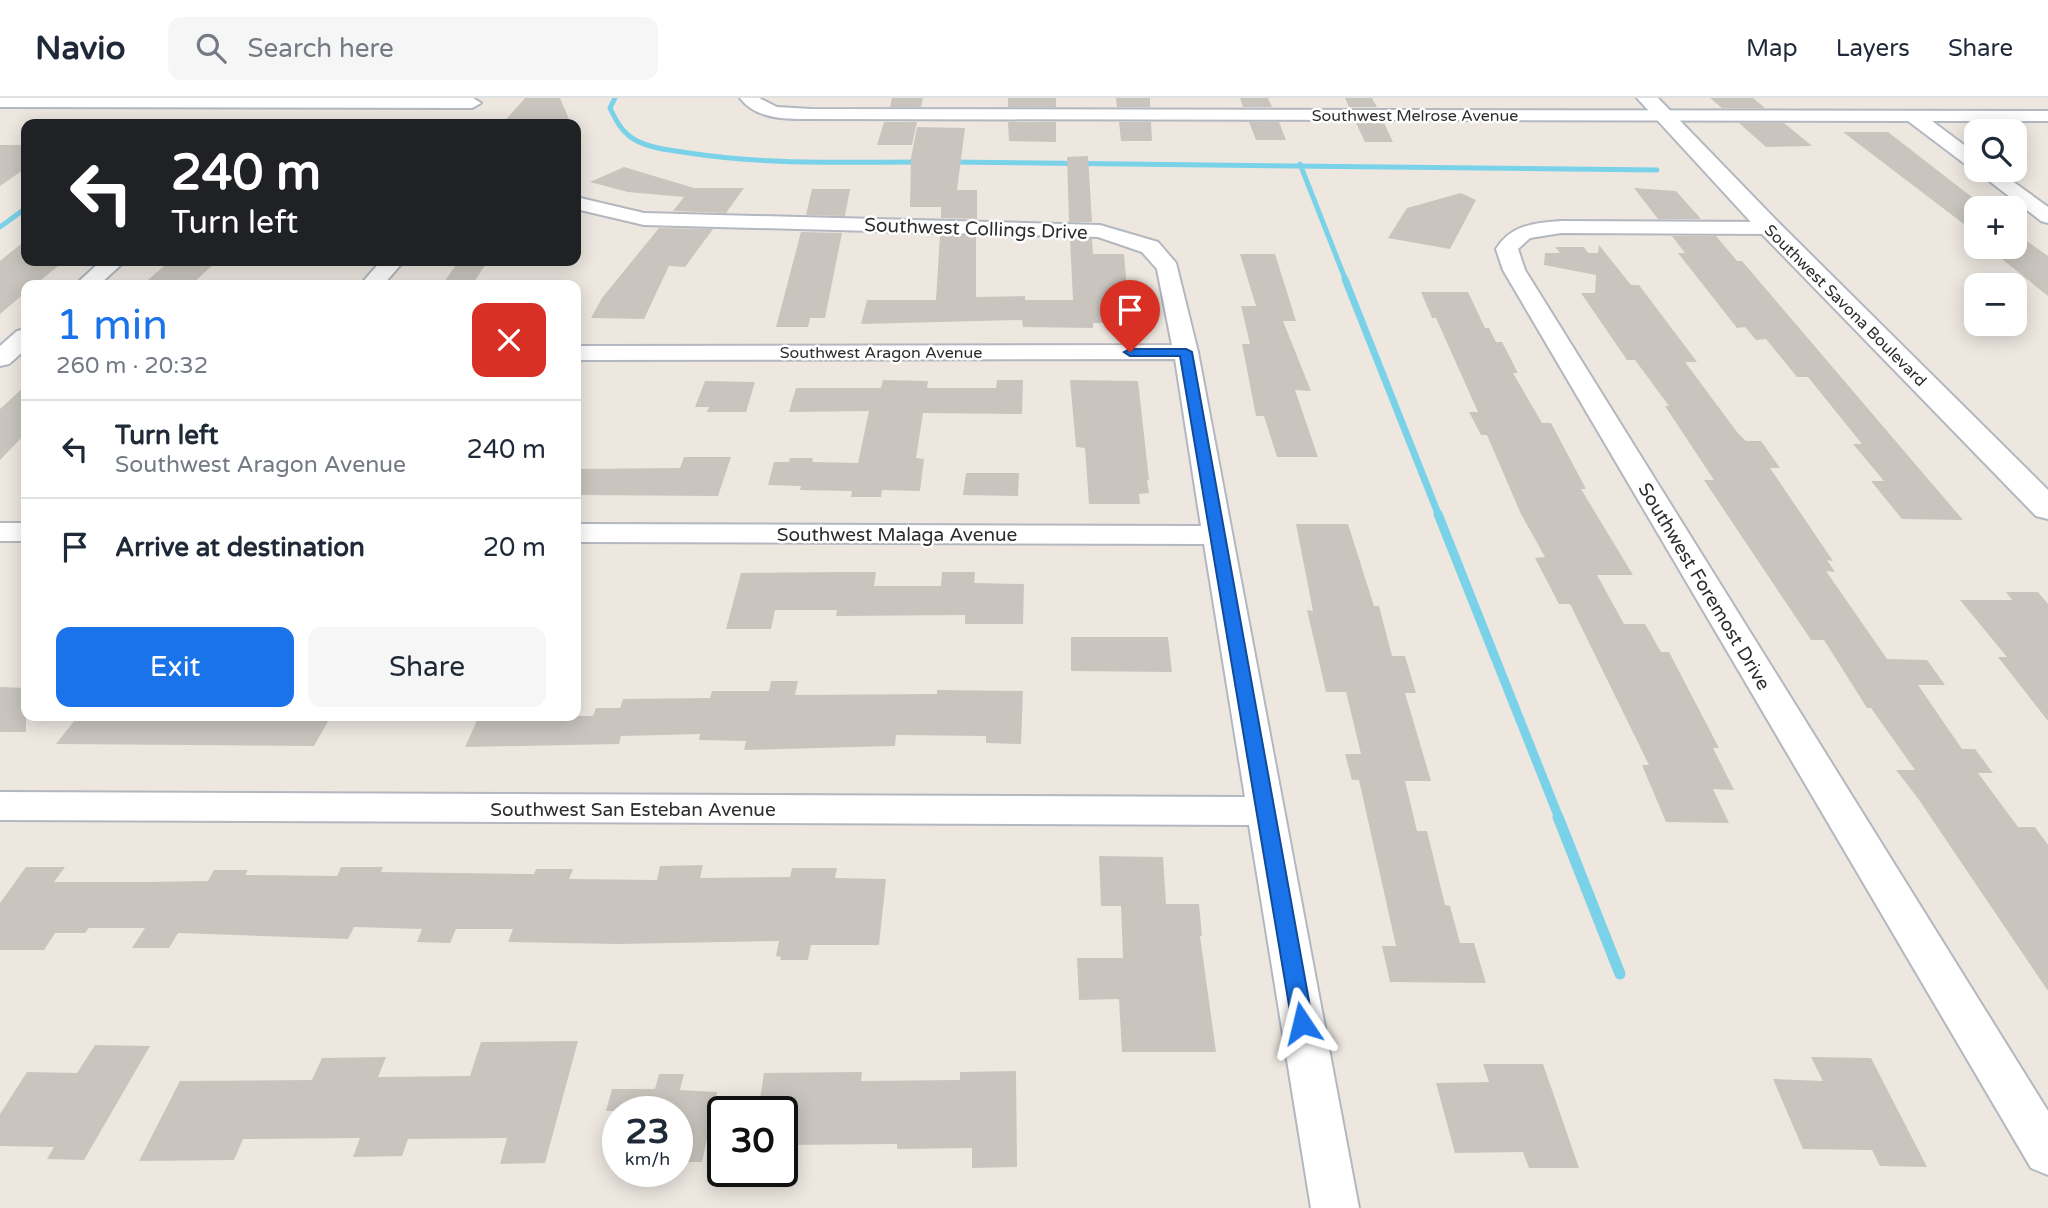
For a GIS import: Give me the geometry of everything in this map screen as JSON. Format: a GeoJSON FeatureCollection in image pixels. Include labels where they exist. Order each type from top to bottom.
{"type":"FeatureCollection","features":[{"type":"Feature","properties":{"kind":"street","name":"Southwest Melrose Avenue"},"geometry":{"type":"LineString","coordinates":[[749,98],[763,108],[782,112],[966,106],[1194,106],[1430,114],[1656,107],[1913,116],[2048,116]]}},
{"type":"Feature","properties":{"kind":"street"},"geometry":{"type":"LineString","coordinates":[[1419,98],[1430,114]]}},
{"type":"Feature","properties":{"kind":"street"},"geometry":{"type":"LineString","coordinates":[[0,102],[474,100],[469,119]]}},
{"type":"Feature","properties":{"kind":"street"},"geometry":{"type":"LineString","coordinates":[[0,120],[29,102]]}},
{"type":"Feature","properties":{"kind":"street"},"geometry":{"type":"LineString","coordinates":[[278,119],[298,102]]}},
{"type":"Feature","properties":{"kind":"street","name":"Southwest Savona Boulevard"},"geometry":{"type":"LineString","coordinates":[[1656,107],[1770,228],[2048,509]]}},
{"type":"Feature","properties":{"kind":"street"},"geometry":{"type":"LineString","coordinates":[[1913,116],[1964,154]]}},
{"type":"Feature","properties":{"kind":"street"},"geometry":{"type":"LineString","coordinates":[[2002,182],[2046,214]]}},
{"type":"Feature","properties":{"kind":"street","name":"Southwest Collings Drive"},"geometry":{"type":"LineString","coordinates":[[581,204],[644,219],[1100,231],[1150,247],[1168,268],[1186,352],[1335,1208]]}},
{"type":"Feature","properties":{"kind":"street","name":"Southwest Foremost Drive"},"geometry":{"type":"LineString","coordinates":[[1770,228],[1561,227],[1527,232],[1514,237],[1507,249],[1514,270],[2048,1153]]}},
{"type":"Feature","properties":{"kind":"street"},"geometry":{"type":"LineString","coordinates":[[92,280],[108,266]]}},
{"type":"Feature","properties":{"kind":"street"},"geometry":{"type":"LineString","coordinates":[[375,280],[388,266]]}},
{"type":"Feature","properties":{"kind":"street"},"geometry":{"type":"LineString","coordinates":[[0,359],[21,341]]}},
{"type":"Feature","properties":{"kind":"street","name":"Southwest Aragon Avenue"},"geometry":{"type":"LineString","coordinates":[[581,353],[1186,352]]}},
{"type":"Feature","properties":{"kind":"street"},"geometry":{"type":"LineString","coordinates":[[0,532],[21,532]]}},
{"type":"Feature","properties":{"kind":"street","name":"Southwest Malaga Avenue"},"geometry":{"type":"LineString","coordinates":[[581,533],[1218,535]]}},
{"type":"Feature","properties":{"kind":"street","name":"Southwest San Esteban Avenue"},"geometry":{"type":"LineString","coordinates":[[0,806],[1265,811]]}},
{"type":"Feature","properties":{"kind":"building"},"geometry":{"type":"Polygon","coordinates":[[[525,98],[560,98],[569,119],[506,119],[525,98]]]}},
{"type":"Feature","properties":{"kind":"building"},"geometry":{"type":"Polygon","coordinates":[[[892,98],[923,98],[921,107],[890,107],[892,98]]]}},
{"type":"Feature","properties":{"kind":"building"},"geometry":{"type":"Polygon","coordinates":[[[1008,98],[1056,98],[1056,107],[1008,107],[1008,98]]]}},
{"type":"Feature","properties":{"kind":"building"},"geometry":{"type":"Polygon","coordinates":[[[1116,98],[1150,98],[1150,107],[1117,107],[1116,98]]]}},
{"type":"Feature","properties":{"kind":"building"},"geometry":{"type":"Polygon","coordinates":[[[1240,98],[1268,98],[1272,107],[1243,107],[1240,98]]]}},
{"type":"Feature","properties":{"kind":"building"},"geometry":{"type":"Polygon","coordinates":[[[1345,98],[1372,98],[1377,107],[1349,107],[1345,98]]]}},
{"type":"Feature","properties":{"kind":"building"},"geometry":{"type":"Polygon","coordinates":[[[1710,98],[1753,98],[1765,108],[1722,108],[1710,98]]]}},
{"type":"Feature","properties":{"kind":"building"},"geometry":{"type":"Polygon","coordinates":[[[884,122],[917,122],[912,145],[877,145],[884,122]]]}},
{"type":"Feature","properties":{"kind":"building"},"geometry":{"type":"Polygon","coordinates":[[[1008,122],[1056,122],[1056,142],[1009,141],[1008,122]]]}},
{"type":"Feature","properties":{"kind":"building"},"geometry":{"type":"Polygon","coordinates":[[[1119,122],[1151,122],[1152,141],[1121,141],[1119,122]]]}},
{"type":"Feature","properties":{"kind":"building"},"geometry":{"type":"Polygon","coordinates":[[[1249,122],[1279,122],[1286,140],[1256,140],[1249,122]]]}},
{"type":"Feature","properties":{"kind":"building"},"geometry":{"type":"Polygon","coordinates":[[[1356,123],[1384,123],[1393,142],[1365,142],[1356,123]]]}},
{"type":"Feature","properties":{"kind":"building"},"geometry":{"type":"Polygon","coordinates":[[[1739,123],[1784,123],[1812,146],[1766,147],[1739,123]]]}},
{"type":"Feature","properties":{"kind":"building"},"geometry":{"type":"Polygon","coordinates":[[[917,127],[965,128],[957,190],[977,190],[977,219],[941,218],[941,207],[910,207],[911,158],[917,127]]]}},
{"type":"Feature","properties":{"kind":"building"},"geometry":{"type":"Polygon","coordinates":[[[1843,132],[1888,132],[1971,196],[1964,196],[1964,224],[1843,132]]]}},
{"type":"Feature","properties":{"kind":"building"},"geometry":{"type":"Polygon","coordinates":[[[0,145],[21,145],[21,171],[0,186],[0,145]]]}},
{"type":"Feature","properties":{"kind":"building"},"geometry":{"type":"Polygon","coordinates":[[[1088,156],[1092,222],[1069,222],[1067,157],[1088,156]]]}},
{"type":"Feature","properties":{"kind":"building"},"geometry":{"type":"Polygon","coordinates":[[[624,167],[694,188],[744,188],[726,213],[673,211],[684,197],[628,192],[590,182],[624,167]]]}},
{"type":"Feature","properties":{"kind":"building"},"geometry":{"type":"Polygon","coordinates":[[[1634,188],[1676,191],[1701,219],[1658,219],[1634,188]]]}},
{"type":"Feature","properties":{"kind":"building"},"geometry":{"type":"Polygon","coordinates":[[[812,189],[850,189],[845,216],[806,215],[812,189]]]}},
{"type":"Feature","properties":{"kind":"building"},"geometry":{"type":"Polygon","coordinates":[[[1461,193],[1476,200],[1450,249],[1388,238],[1407,208],[1461,193]]]}},
{"type":"Feature","properties":{"kind":"building"},"geometry":{"type":"Polygon","coordinates":[[[659,228],[713,229],[685,267],[669,266],[644,319],[591,318],[602,298],[659,228]]]}},
{"type":"Feature","properties":{"kind":"building"},"geometry":{"type":"Polygon","coordinates":[[[801,232],[842,233],[825,318],[810,318],[808,327],[776,327],[801,232]]]}},
{"type":"Feature","properties":{"kind":"building"},"geometry":{"type":"Polygon","coordinates":[[[940,235],[976,236],[976,297],[1025,296],[1025,300],[1073,300],[1070,239],[1092,239],[1093,254],[1124,254],[1130,323],[1093,323],[1093,328],[1023,327],[1022,320],[861,324],[867,300],[936,300],[940,235]]]}},
{"type":"Feature","properties":{"kind":"building"},"geometry":{"type":"Polygon","coordinates":[[[1672,236],[1716,236],[1737,261],[1742,261],[1963,520],[1902,519],[1871,481],[1884,481],[1853,444],[1862,444],[1808,377],[1797,377],[1766,339],[1756,340],[1745,327],[1737,328],[1678,253],[1685,253],[1672,236]]]}},
{"type":"Feature","properties":{"kind":"building"},"geometry":{"type":"Polygon","coordinates":[[[2027,241],[2048,256],[2048,296],[2027,279],[2027,273],[2019,273],[2002,259],[2027,259],[2027,241]]]}},
{"type":"Feature","properties":{"kind":"building"},"geometry":{"type":"Polygon","coordinates":[[[21,244],[21,266],[58,266],[41,280],[21,280],[21,296],[0,314],[0,261],[21,244]]]}},
{"type":"Feature","properties":{"kind":"building"},"geometry":{"type":"Polygon","coordinates":[[[1599,245],[1631,285],[1639,285],[1697,362],[1685,362],[1737,432],[1746,441],[1761,441],[1780,468],[1770,468],[1833,561],[1827,560],[1835,572],[1826,571],[1887,659],[1927,660],[1945,685],[1918,685],[1962,749],[1975,749],[1993,773],[1978,773],[2018,827],[2035,827],[2048,845],[2048,991],[1896,770],[1915,770],[1871,708],[1867,708],[1824,640],[1811,640],[1704,480],[1714,480],[1665,406],[1669,406],[1635,360],[1627,360],[1581,293],[1595,293],[1596,275],[1544,265],[1545,253],[1560,253],[1555,247],[1584,247],[1588,253],[1598,253],[1599,245]]]}},
{"type":"Feature","properties":{"kind":"building"},"geometry":{"type":"Polygon","coordinates":[[[1240,254],[1275,254],[1296,321],[1283,321],[1311,391],[1295,390],[1318,457],[1277,457],[1264,416],[1256,416],[1242,344],[1250,344],[1241,306],[1256,306],[1240,254]]]}},
{"type":"Feature","properties":{"kind":"building"},"geometry":{"type":"Polygon","coordinates":[[[164,266],[212,266],[196,280],[148,280],[164,266]]]}},
{"type":"Feature","properties":{"kind":"building"},"geometry":{"type":"Polygon","coordinates":[[[455,266],[484,266],[475,280],[445,280],[455,266]]]}},
{"type":"Feature","properties":{"kind":"building"},"geometry":{"type":"Polygon","coordinates":[[[1421,292],[1468,292],[1485,328],[1489,328],[1496,342],[1502,342],[1518,373],[1513,373],[1542,423],[1551,423],[1586,489],[1581,489],[1633,575],[1597,575],[1624,624],[1645,624],[1661,652],[1669,652],[1719,748],[1713,748],[1734,790],[1713,789],[1729,823],[1666,822],[1642,765],[1649,765],[1570,604],[1559,604],[1535,558],[1545,557],[1521,514],[1487,435],[1481,435],[1469,412],[1478,412],[1436,318],[1432,318],[1421,292]]]}},
{"type":"Feature","properties":{"kind":"building"},"geometry":{"type":"Polygon","coordinates":[[[883,380],[928,381],[927,388],[996,388],[997,380],[1023,380],[1022,414],[923,413],[916,458],[924,459],[920,491],[882,490],[881,497],[851,497],[852,491],[800,490],[801,486],[768,485],[774,462],[789,462],[790,458],[813,458],[812,462],[858,463],[869,411],[789,412],[796,388],[881,388],[883,380]]]}},
{"type":"Feature","properties":{"kind":"building"},"geometry":{"type":"Polygon","coordinates":[[[1070,380],[1138,381],[1149,480],[1149,493],[1139,494],[1140,504],[1089,504],[1085,448],[1076,447],[1070,380]]]}},
{"type":"Feature","properties":{"kind":"building"},"geometry":{"type":"Polygon","coordinates":[[[705,381],[755,382],[746,412],[707,412],[709,407],[695,407],[705,381]]]}},
{"type":"Feature","properties":{"kind":"building"},"geometry":{"type":"Polygon","coordinates":[[[21,390],[21,438],[0,460],[0,409],[21,390]]]}},
{"type":"Feature","properties":{"kind":"building"},"geometry":{"type":"Polygon","coordinates":[[[684,457],[731,457],[718,496],[581,495],[581,469],[680,468],[684,457]]]}},
{"type":"Feature","properties":{"kind":"building"},"geometry":{"type":"Polygon","coordinates":[[[966,473],[1019,473],[1018,496],[963,495],[966,473]]]}},
{"type":"Feature","properties":{"kind":"building"},"geometry":{"type":"Polygon","coordinates":[[[1296,524],[1348,524],[1374,606],[1379,606],[1392,656],[1405,656],[1416,693],[1405,693],[1431,781],[1405,781],[1417,831],[1427,831],[1445,905],[1450,906],[1460,943],[1474,943],[1486,983],[1390,982],[1382,946],[1396,946],[1359,780],[1352,780],[1345,754],[1361,754],[1346,692],[1326,692],[1307,610],[1313,611],[1296,524]]]}},
{"type":"Feature","properties":{"kind":"building"},"geometry":{"type":"Polygon","coordinates":[[[876,572],[874,586],[941,586],[942,572],[975,572],[974,583],[1024,584],[1023,624],[965,624],[965,615],[836,616],[837,610],[775,610],[771,629],[726,629],[741,573],[876,572]]]}},
{"type":"Feature","properties":{"kind":"building"},"geometry":{"type":"Polygon","coordinates":[[[2006,592],[2038,592],[2048,604],[2048,721],[1998,657],[2007,657],[1960,600],[2012,600],[2006,592]]]}},
{"type":"Feature","properties":{"kind":"building"},"geometry":{"type":"Polygon","coordinates":[[[1071,637],[1168,637],[1172,672],[1071,671],[1071,637]]]}},
{"type":"Feature","properties":{"kind":"building"},"geometry":{"type":"Polygon","coordinates":[[[771,681],[798,681],[795,695],[937,694],[937,690],[1023,691],[1021,744],[986,743],[986,736],[896,735],[895,746],[744,750],[746,741],[699,740],[700,734],[621,736],[619,744],[465,747],[477,721],[581,721],[581,716],[593,716],[596,708],[620,708],[623,699],[710,698],[712,691],[769,691],[771,681]]]}},
{"type":"Feature","properties":{"kind":"building"},"geometry":{"type":"Polygon","coordinates":[[[0,687],[21,688],[21,721],[26,721],[26,732],[0,732],[0,687]]]}},
{"type":"Feature","properties":{"kind":"building"},"geometry":{"type":"Polygon","coordinates":[[[74,721],[328,721],[314,746],[56,744],[74,721]]]}},
{"type":"Feature","properties":{"kind":"building"},"geometry":{"type":"Polygon","coordinates":[[[1099,856],[1163,857],[1166,904],[1199,904],[1200,936],[1216,1052],[1122,1052],[1119,999],[1079,1000],[1077,958],[1123,958],[1121,906],[1101,906],[1099,856]]]}},
{"type":"Feature","properties":{"kind":"building"},"geometry":{"type":"Polygon","coordinates":[[[703,865],[700,878],[790,877],[792,868],[837,868],[835,878],[886,879],[879,945],[811,945],[808,960],[780,960],[781,957],[776,956],[779,941],[618,944],[508,942],[513,929],[456,929],[450,943],[417,942],[422,929],[354,927],[348,939],[178,933],[169,948],[132,948],[145,928],[89,928],[85,933],[55,933],[44,950],[0,950],[0,903],[26,867],[65,867],[54,882],[145,882],[208,881],[214,870],[248,870],[245,875],[337,876],[341,867],[383,867],[381,872],[534,874],[536,869],[573,869],[569,879],[657,880],[660,866],[703,865]]]}},
{"type":"Feature","properties":{"kind":"building"},"geometry":{"type":"Polygon","coordinates":[[[578,1041],[545,1163],[500,1164],[507,1138],[408,1139],[402,1156],[353,1157],[360,1138],[243,1139],[234,1160],[139,1161],[180,1081],[312,1080],[322,1058],[386,1057],[378,1077],[470,1076],[481,1042],[578,1041]]]}},
{"type":"Feature","properties":{"kind":"building"},"geometry":{"type":"Polygon","coordinates":[[[95,1045],[150,1046],[84,1160],[47,1159],[54,1147],[0,1146],[0,1114],[27,1072],[77,1073],[95,1045]]]}},
{"type":"Feature","properties":{"kind":"building"},"geometry":{"type":"Polygon","coordinates":[[[1811,1057],[1871,1058],[1927,1167],[1880,1166],[1872,1150],[1803,1149],[1773,1079],[1823,1081],[1811,1057]]]}},
{"type":"Feature","properties":{"kind":"building"},"geometry":{"type":"Polygon","coordinates":[[[1483,1064],[1543,1064],[1579,1168],[1529,1168],[1523,1152],[1455,1153],[1436,1083],[1489,1082],[1483,1064]]]}},
{"type":"Feature","properties":{"kind":"building"},"geometry":{"type":"Polygon","coordinates":[[[1016,1071],[1017,1167],[972,1168],[972,1148],[897,1149],[897,1144],[798,1145],[798,1096],[760,1096],[764,1073],[862,1072],[861,1081],[960,1080],[960,1072],[1016,1071]]]}},
{"type":"Feature","properties":{"kind":"building"},"geometry":{"type":"Polygon","coordinates":[[[659,1074],[684,1074],[680,1090],[717,1092],[716,1096],[707,1096],[707,1139],[702,1162],[693,1162],[693,1096],[610,1096],[612,1089],[655,1089],[659,1074]]]}},
{"type":"Feature","properties":{"kind":"waterway"},"geometry":{"type":"LineString","coordinates":[[615,98],[610,108],[624,131],[637,141],[656,148],[718,157],[776,161],[921,162]]}},
{"type":"Feature","properties":{"kind":"waterway"},"geometry":{"type":"LineString","coordinates":[[949,162],[1301,166]]}},
{"type":"Feature","properties":{"kind":"waterway"},"geometry":{"type":"LineString","coordinates":[[1301,166],[1657,170]]}},
{"type":"Feature","properties":{"kind":"waterway"},"geometry":{"type":"LineString","coordinates":[[1301,166],[1346,281]]}},
{"type":"Feature","properties":{"kind":"waterway"},"geometry":{"type":"LineString","coordinates":[[0,227],[21,212]]}},
{"type":"Feature","properties":{"kind":"waterway"},"geometry":{"type":"LineString","coordinates":[[1345,279],[1439,516]]}},
{"type":"Feature","properties":{"kind":"waterway"},"geometry":{"type":"LineString","coordinates":[[1438,514],[1559,818]]}},
{"type":"Feature","properties":{"kind":"waterway"},"geometry":{"type":"LineString","coordinates":[[1558,817],[1620,974]]}},
{"type":"Feature","properties":{"kind":"route"},"geometry":{"type":"LineString","coordinates":[[1130,352],[1186,352],[1302,1023]]}}]}
